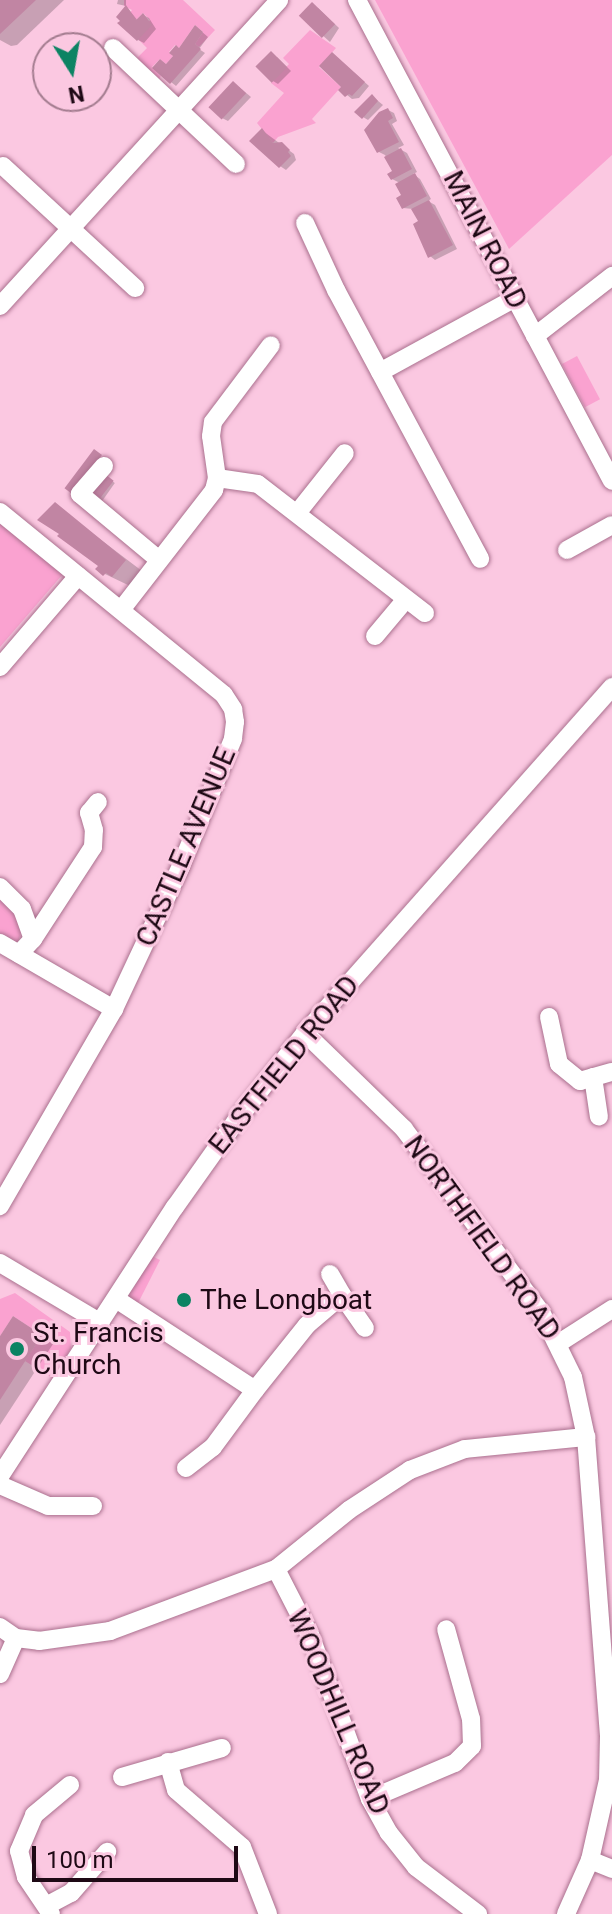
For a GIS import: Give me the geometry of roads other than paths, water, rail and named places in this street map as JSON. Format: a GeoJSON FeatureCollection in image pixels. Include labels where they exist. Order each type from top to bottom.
{"type":"FeatureCollection","features":[{"type":"Feature","properties":{"kind":"street"},"geometry":{"type":"LineString","coordinates":[[0,306],[279,0]]}},
{"type":"Feature","properties":{"kind":"street","name":"MAIN ROAD"},"geometry":{"type":"LineString","coordinates":[[357,0],[612,481]]}},
{"type":"Feature","properties":{"kind":"street"},"geometry":{"type":"LineString","coordinates":[[113,48],[236,164]]}},
{"type":"Feature","properties":{"kind":"street"},"geometry":{"type":"LineString","coordinates":[[3,166],[135,288]]}},
{"type":"Feature","properties":{"kind":"street"},"geometry":{"type":"LineString","coordinates":[[305,223],[480,559]]}},
{"type":"Feature","properties":{"kind":"street"},"geometry":{"type":"LineString","coordinates":[[535,336],[612,276]]}},
{"type":"Feature","properties":{"kind":"street"},"geometry":{"type":"LineString","coordinates":[[380,372],[515,298]]}},
{"type":"Feature","properties":{"kind":"street"},"geometry":{"type":"LineString","coordinates":[[121,610],[214,490],[217,478],[211,436],[213,422],[271,345]]}},
{"type":"Feature","properties":{"kind":"street"},"geometry":{"type":"LineString","coordinates":[[298,512],[345,453]]}},
{"type":"Feature","properties":{"kind":"street"},"geometry":{"type":"LineString","coordinates":[[104,466],[80,494],[158,559]]}},
{"type":"Feature","properties":{"kind":"street"},"geometry":{"type":"LineString","coordinates":[[217,478],[258,484],[425,613]]}},
{"type":"Feature","properties":{"kind":"street","name":"CASTLE AVENUE"},"geometry":{"type":"LineString","coordinates":[[0,512],[227,698],[235,722],[233,739],[181,866],[114,1009],[0,1206]]}},
{"type":"Feature","properties":{"kind":"street"},"geometry":{"type":"LineString","coordinates":[[567,550],[612,525]]}},
{"type":"Feature","properties":{"kind":"street"},"geometry":{"type":"LineString","coordinates":[[0,667],[78,576]]}},
{"type":"Feature","properties":{"kind":"street"},"geometry":{"type":"LineString","coordinates":[[375,636],[406,599]]}},
{"type":"Feature","properties":{"kind":"street","name":"EASTFIELD ROAD"},"geometry":{"type":"LineString","coordinates":[[1,1474],[236,1121],[305,1033],[612,687]]}},
{"type":"Feature","properties":{"kind":"street"},"geometry":{"type":"LineString","coordinates":[[19,954],[33,939],[93,847],[88,809]]}},
{"type":"Feature","properties":{"kind":"street"},"geometry":{"type":"LineString","coordinates":[[0,887],[22,909],[33,939]]}},
{"type":"Feature","properties":{"kind":"street"},"geometry":{"type":"LineString","coordinates":[[0,943],[114,1009]]}},
{"type":"Feature","properties":{"kind":"street"},"geometry":{"type":"LineString","coordinates":[[549,1017],[559,1064],[580,1081],[612,1072]]}},
{"type":"Feature","properties":{"kind":"street","name":"NORTHFIELD ROAD"},"geometry":{"type":"LineString","coordinates":[[305,1033],[404,1129],[541,1312],[559,1343],[573,1377],[586,1437],[604,1576],[609,1736],[608,1780],[590,1860],[566,1914]]}},
{"type":"Feature","properties":{"kind":"street"},"geometry":{"type":"LineString","coordinates":[[593,1077],[599,1117]]}},
{"type":"Feature","properties":{"kind":"street"},"geometry":{"type":"LineString","coordinates":[[4,1272],[101,1323]]}},
{"type":"Feature","properties":{"kind":"street"},"geometry":{"type":"LineString","coordinates":[[330,1274],[365,1328]]}},
{"type":"Feature","properties":{"kind":"street"},"geometry":{"type":"LineString","coordinates":[[186,1468],[213,1447],[307,1325],[342,1295]]}},
{"type":"Feature","properties":{"kind":"street"},"geometry":{"type":"LineString","coordinates":[[116,1299],[255,1390]]}},
{"type":"Feature","properties":{"kind":"street"},"geometry":{"type":"LineString","coordinates":[[559,1343],[612,1309]]}},
{"type":"Feature","properties":{"kind":"street"},"geometry":{"type":"LineString","coordinates":[[0,1674],[8,1632],[39,1641],[110,1631],[276,1569],[349,1510],[410,1470],[465,1449],[586,1437]]}},
{"type":"Feature","properties":{"kind":"street"},"geometry":{"type":"LineString","coordinates":[[1,1474],[48,1506],[93,1506]]}},
{"type":"Feature","properties":{"kind":"street","name":"WOODHILL ROAD"},"geometry":{"type":"LineString","coordinates":[[276,1569],[311,1637],[370,1799],[416,1867],[478,1914]]}},
{"type":"Feature","properties":{"kind":"street"},"geometry":{"type":"LineString","coordinates":[[370,1799],[455,1763],[472,1746],[471,1719],[446,1629]]}},
{"type":"Feature","properties":{"kind":"street"},"geometry":{"type":"LineString","coordinates":[[122,1777],[222,1748]]}},
{"type":"Feature","properties":{"kind":"street"},"geometry":{"type":"LineString","coordinates":[[168,1762],[176,1790],[242,1847],[268,1914]]}},
{"type":"Feature","properties":{"kind":"street"},"geometry":{"type":"LineString","coordinates":[[70,1785],[34,1815],[19,1851],[26,1877],[50,1910],[71,1893],[107,1852]]}},
{"type":"Feature","properties":{"kind":"street"},"geometry":{"type":"LineString","coordinates":[[590,1860],[612,1869]]}},
{"type":"Feature","properties":{"kind":"place","name":"The Longboat"},"geometry":{"type":"Point","coordinates":[184,1300]}},
{"type":"Feature","properties":{"kind":"place","name":"St. Francis Church"},"geometry":{"type":"Point","coordinates":[17,1349]}}]}
